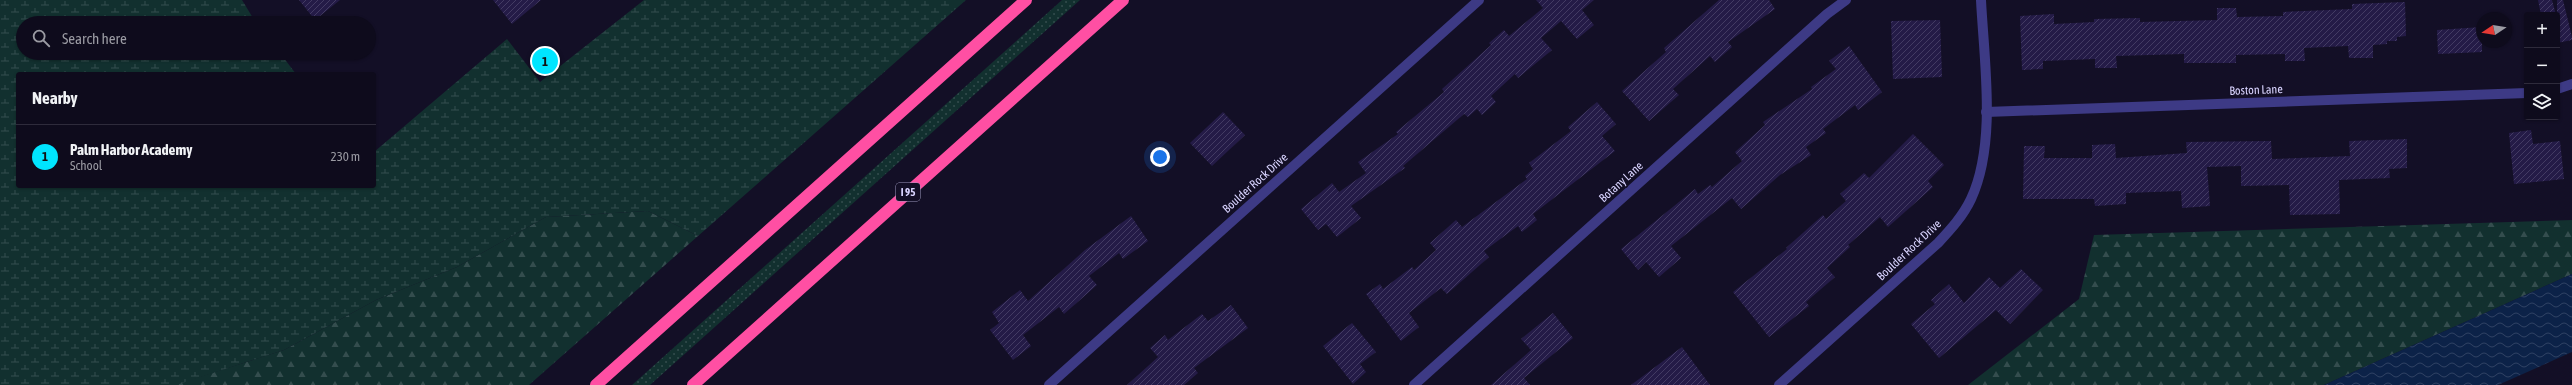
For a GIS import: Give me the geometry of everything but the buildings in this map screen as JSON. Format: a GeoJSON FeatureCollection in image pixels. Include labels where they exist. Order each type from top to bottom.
{"type":"FeatureCollection","features":[{"type":"Feature","properties":{"kind":"highway"},"geometry":{"type":"LineString","coordinates":[[596,385],[1026,0]]}},
{"type":"Feature","properties":{"kind":"highway","name":"I 95"},"geometry":{"type":"LineString","coordinates":[[693,385],[1123,0]]}},
{"type":"Feature","properties":{"kind":"street","name":"Boulder Rock Drive"},"geometry":{"type":"LineString","coordinates":[[1049,385],[1478,0]]}},
{"type":"Feature","properties":{"kind":"street","name":"Botany Lane"},"geometry":{"type":"LineString","coordinates":[[1414,385],[1827,14],[1846,0]]}},
{"type":"Feature","properties":{"kind":"street","name":"Boulder Rock Drive"},"geometry":{"type":"LineString","coordinates":[[1779,385],[1951,229],[1970,200],[1981,173],[1986,140],[1981,0]]}},
{"type":"Feature","properties":{"kind":"street"},"geometry":{"type":"LineString","coordinates":[[2560,88],[2572,84]]}},
{"type":"Feature","properties":{"kind":"street","name":"Boston Lane"},"geometry":{"type":"LineString","coordinates":[[1986,112],[2524,93]]}},
{"type":"Feature","properties":{"kind":"green space"},"geometry":{"type":"Polygon","coordinates":[[[0,0],[242,0],[252,16],[16,16],[16,60],[285,60],[294,72],[16,72],[16,188],[376,188],[376,150],[507,39],[540,82],[644,0],[966,0],[698,236],[648,211],[546,217],[457,267],[376,300],[284,350],[176,385],[0,385],[0,0]]]}},
{"type":"Feature","properties":{"kind":"green space"},"geometry":{"type":"Polygon","coordinates":[[[1062,0],[1080,0],[650,385],[632,385],[1062,0]]]}},
{"type":"Feature","properties":{"kind":"green space"},"geometry":{"type":"Polygon","coordinates":[[[648,211],[698,236],[529,385],[174,385],[284,350],[376,300],[457,267],[546,217],[648,211]]]}},
{"type":"Feature","properties":{"kind":"green space"},"geometry":{"type":"Polygon","coordinates":[[[2572,220],[2572,274],[2324,385],[1968,385],[2079,299],[2094,235],[2572,220]]]}},
{"type":"Feature","properties":{"kind":"water"},"geometry":{"type":"Polygon","coordinates":[[[2572,274],[2572,352],[2498,385],[2324,385],[2572,274]]]}},
{"type":"Feature","properties":{"kind":"place","name":"Palm Harbor Academy"},"geometry":{"type":"Point","coordinates":[545,61]}}]}
